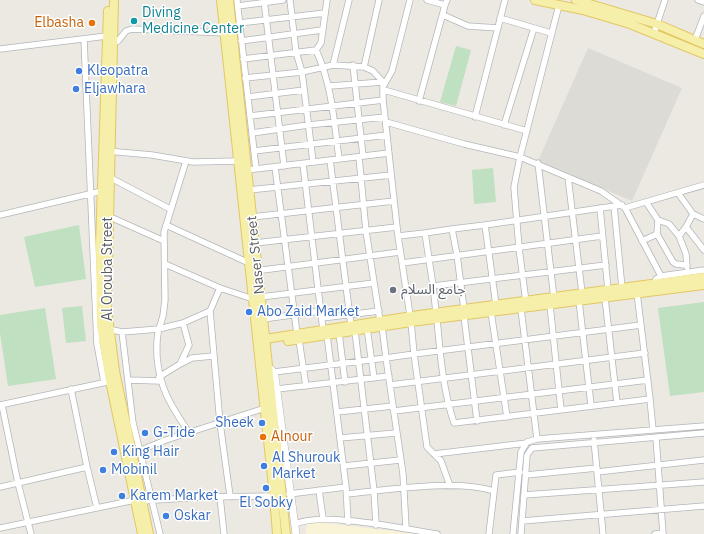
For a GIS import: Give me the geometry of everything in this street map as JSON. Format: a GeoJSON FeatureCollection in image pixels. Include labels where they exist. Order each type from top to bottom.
{"type":"FeatureCollection","features":[{"type":"Feature","properties":{"kind":"main road","name":"Al Orouba Street"},"geometry":{"type":"LineString","coordinates":[[108,0],[110,39]]}},
{"type":"Feature","properties":{"kind":"main road","name":"Al Orouba Street"},"geometry":{"type":"LineString","coordinates":[[114,0],[110,39],[107,151],[102,191],[106,220],[101,235],[101,325],[107,382],[116,398],[129,442],[142,534]]}},
{"type":"Feature","properties":{"kind":"main road","name":"Naser Street"},"geometry":{"type":"LineString","coordinates":[[221,0],[234,29]]}},
{"type":"Feature","properties":{"kind":"main road","name":"Naser Street"},"geometry":{"type":"LineString","coordinates":[[229,0],[234,29],[249,190],[252,268],[271,370],[276,534]]}},
{"type":"Feature","properties":{"kind":"main road"},"geometry":{"type":"LineString","coordinates":[[535,0],[607,17],[654,33],[704,54]]}},
{"type":"Feature","properties":{"kind":"main road"},"geometry":{"type":"LineString","coordinates":[[576,0],[593,2],[657,24],[704,44]]}},
{"type":"Feature","properties":{"kind":"main road","name":"Naser Street"},"geometry":{"type":"LineString","coordinates":[[236,60],[238,161],[255,243],[252,268]]}},
{"type":"Feature","properties":{"kind":"main road","name":"Al Orouba Street"},"geometry":{"type":"LineString","coordinates":[[107,151],[109,177],[106,220],[108,329],[116,398],[138,500],[149,534]]}},
{"type":"Feature","properties":{"kind":"main road"},"geometry":{"type":"LineString","coordinates":[[607,294],[622,288],[704,277]]}},
{"type":"Feature","properties":{"kind":"main road"},"geometry":{"type":"LineString","coordinates":[[464,313],[496,305],[552,301],[607,294],[637,294],[704,285]]}},
{"type":"Feature","properties":{"kind":"main road"},"geometry":{"type":"LineString","coordinates":[[265,342],[410,319],[521,309],[552,301]]}},
{"type":"Feature","properties":{"kind":"main road","name":"Naser Street"},"geometry":{"type":"LineString","coordinates":[[260,313],[265,408],[286,534]]}},
{"type":"Feature","properties":{"kind":"main road"},"geometry":{"type":"LineString","coordinates":[[325,333],[340,333],[353,328],[367,328],[381,324]]}},
{"type":"Feature","properties":{"kind":"main road"},"geometry":{"type":"LineString","coordinates":[[129,442],[138,440]]}},
{"type":"Feature","properties":{"kind":"street"},"geometry":{"type":"LineString","coordinates":[[256,169],[245,78],[236,60],[241,41],[234,29],[237,3],[283,0]]}},
{"type":"Feature","properties":{"kind":"street"},"geometry":{"type":"LineString","coordinates":[[290,0],[296,52],[302,72],[313,162]]}},
{"type":"Feature","properties":{"kind":"street"},"geometry":{"type":"LineString","coordinates":[[236,60],[316,50],[321,43],[327,0]]}},
{"type":"Feature","properties":{"kind":"street"},"geometry":{"type":"LineString","coordinates":[[333,65],[349,0]]}},
{"type":"Feature","properties":{"kind":"street"},"geometry":{"type":"LineString","coordinates":[[364,67],[379,0]]}},
{"type":"Feature","properties":{"kind":"street"},"geometry":{"type":"LineString","coordinates":[[383,86],[392,72],[410,0]]}},
{"type":"Feature","properties":{"kind":"street"},"geometry":{"type":"LineString","coordinates":[[419,101],[446,3],[427,0]]}},
{"type":"Feature","properties":{"kind":"street"},"geometry":{"type":"LineString","coordinates":[[475,117],[505,0]]}},
{"type":"Feature","properties":{"kind":"street"},"geometry":{"type":"LineString","coordinates":[[654,33],[665,0]]}},
{"type":"Feature","properties":{"kind":"street"},"geometry":{"type":"LineString","coordinates":[[698,0],[704,2]]}},
{"type":"Feature","properties":{"kind":"street"},"geometry":{"type":"LineString","coordinates":[[265,1],[284,166]]}},
{"type":"Feature","properties":{"kind":"street"},"geometry":{"type":"LineString","coordinates":[[526,302],[514,191],[520,157],[559,5]]}},
{"type":"Feature","properties":{"kind":"street"},"geometry":{"type":"LineString","coordinates":[[0,49],[84,39],[110,39],[118,41],[126,31],[132,29],[234,29],[268,19],[325,13]]}},
{"type":"Feature","properties":{"kind":"street"},"geometry":{"type":"LineString","coordinates":[[443,15],[468,26],[498,28]]}},
{"type":"Feature","properties":{"kind":"street"},"geometry":{"type":"LineString","coordinates":[[694,40],[704,16]]}},
{"type":"Feature","properties":{"kind":"street"},"geometry":{"type":"LineString","coordinates":[[500,18],[551,33]]}},
{"type":"Feature","properties":{"kind":"street"},"geometry":{"type":"LineString","coordinates":[[504,125],[534,28]]}},
{"type":"Feature","properties":{"kind":"street"},"geometry":{"type":"LineString","coordinates":[[241,41],[322,30]]}},
{"type":"Feature","properties":{"kind":"street"},"geometry":{"type":"LineString","coordinates":[[31,534],[1,405],[107,382],[97,344],[84,39]]}},
{"type":"Feature","properties":{"kind":"street"},"geometry":{"type":"LineString","coordinates":[[316,50],[324,67],[330,86],[339,159]]}},
{"type":"Feature","properties":{"kind":"street"},"geometry":{"type":"LineString","coordinates":[[245,78],[302,72],[333,65],[353,65],[364,67],[377,74],[383,86],[386,135],[398,236],[417,381],[428,447],[442,464],[450,486]]}},
{"type":"Feature","properties":{"kind":"street"},"geometry":{"type":"LineString","coordinates":[[353,65],[361,137],[361,178],[366,231],[389,376],[404,489],[406,528]]}},
{"type":"Feature","properties":{"kind":"street"},"geometry":{"type":"LineString","coordinates":[[330,86],[355,83],[383,86],[419,101],[527,131]]}},
{"type":"Feature","properties":{"kind":"street"},"geometry":{"type":"LineString","coordinates":[[248,97],[304,90]]}},
{"type":"Feature","properties":{"kind":"street"},"geometry":{"type":"LineString","coordinates":[[250,116],[306,108],[383,100]]}},
{"type":"Feature","properties":{"kind":"street"},"geometry":{"type":"LineString","coordinates":[[252,133],[308,124],[386,119],[464,144],[520,157],[601,191],[624,206],[661,276]]}},
{"type":"Feature","properties":{"kind":"street"},"geometry":{"type":"LineString","coordinates":[[254,151],[386,135]]}},
{"type":"Feature","properties":{"kind":"street"},"geometry":{"type":"LineString","coordinates":[[107,151],[207,163],[238,161]]}},
{"type":"Feature","properties":{"kind":"street"},"geometry":{"type":"LineString","coordinates":[[247,170],[389,153]]}},
{"type":"Feature","properties":{"kind":"street"},"geometry":{"type":"LineString","coordinates":[[330,160],[347,287],[349,313],[359,362],[365,409],[374,491],[376,525]]}},
{"type":"Feature","properties":{"kind":"street"},"geometry":{"type":"LineString","coordinates":[[186,161],[166,224],[164,241],[165,306],[156,342],[160,379],[165,392],[189,433]]}},
{"type":"Feature","properties":{"kind":"street"},"geometry":{"type":"LineString","coordinates":[[303,164],[314,236],[321,311],[333,383],[344,466],[348,522]]}},
{"type":"Feature","properties":{"kind":"street"},"geometry":{"type":"LineString","coordinates":[[538,164],[543,215],[548,244],[556,364],[561,410]]}},
{"type":"Feature","properties":{"kind":"street"},"geometry":{"type":"LineString","coordinates":[[275,167],[294,314],[306,386]]}},
{"type":"Feature","properties":{"kind":"street"},"geometry":{"type":"LineString","coordinates":[[249,190],[391,175]]}},
{"type":"Feature","properties":{"kind":"street"},"geometry":{"type":"LineString","coordinates":[[109,177],[170,209]]}},
{"type":"Feature","properties":{"kind":"street"},"geometry":{"type":"LineString","coordinates":[[568,177],[580,268],[582,333],[591,406]]}},
{"type":"Feature","properties":{"kind":"street"},"geometry":{"type":"LineString","coordinates":[[398,236],[485,225],[543,215],[624,206],[646,202],[704,186]]}},
{"type":"Feature","properties":{"kind":"street"},"geometry":{"type":"LineString","coordinates":[[0,215],[102,191]]}},
{"type":"Feature","properties":{"kind":"street"},"geometry":{"type":"LineString","coordinates":[[678,193],[693,214],[704,218]]}},
{"type":"Feature","properties":{"kind":"street"},"geometry":{"type":"LineString","coordinates":[[250,222],[281,214],[394,201]]}},
{"type":"Feature","properties":{"kind":"street"},"geometry":{"type":"LineString","coordinates":[[646,202],[658,220],[669,224],[679,236],[686,254],[685,265],[690,272]]}},
{"type":"Feature","properties":{"kind":"street"},"geometry":{"type":"LineString","coordinates":[[614,206],[622,288]]}},
{"type":"Feature","properties":{"kind":"street"},"geometry":{"type":"LineString","coordinates":[[600,208],[606,265],[608,329],[617,403]]}},
{"type":"Feature","properties":{"kind":"street"},"geometry":{"type":"LineString","coordinates":[[679,236],[686,228],[693,214]]}},
{"type":"Feature","properties":{"kind":"street"},"geometry":{"type":"LineString","coordinates":[[106,220],[164,241]]}},
{"type":"Feature","properties":{"kind":"street"},"geometry":{"type":"LineString","coordinates":[[658,220],[657,234],[673,262],[676,264],[685,265]]}},
{"type":"Feature","properties":{"kind":"street"},"geometry":{"type":"LineString","coordinates":[[166,224],[252,268],[288,267],[400,252]]}},
{"type":"Feature","properties":{"kind":"street"},"geometry":{"type":"LineString","coordinates":[[485,225],[496,305]]}},
{"type":"Feature","properties":{"kind":"street"},"geometry":{"type":"LineString","coordinates":[[255,243],[397,227]]}},
{"type":"Feature","properties":{"kind":"street"},"geometry":{"type":"LineString","coordinates":[[686,228],[704,250]]}},
{"type":"Feature","properties":{"kind":"street"},"geometry":{"type":"LineString","coordinates":[[452,229],[461,283],[477,420]]}},
{"type":"Feature","properties":{"kind":"street"},"geometry":{"type":"LineString","coordinates":[[425,233],[437,316],[440,350],[449,406],[454,423],[650,399]]}},
{"type":"Feature","properties":{"kind":"street"},"geometry":{"type":"LineString","coordinates":[[642,241],[657,234]]}},
{"type":"Feature","properties":{"kind":"street"},"geometry":{"type":"LineString","coordinates":[[92,236],[101,235]]}},
{"type":"Feature","properties":{"kind":"street"},"geometry":{"type":"LineString","coordinates":[[402,263],[602,236]]}},
{"type":"Feature","properties":{"kind":"street"},"geometry":{"type":"LineString","coordinates":[[165,264],[220,288],[257,298],[374,283]]}},
{"type":"Feature","properties":{"kind":"street"},"geometry":{"type":"LineString","coordinates":[[432,286],[492,280],[550,271],[606,265]]}},
{"type":"Feature","properties":{"kind":"street"},"geometry":{"type":"LineString","coordinates":[[655,284],[656,279],[661,276],[704,270]]}},
{"type":"Feature","properties":{"kind":"street"},"geometry":{"type":"LineString","coordinates":[[220,288],[210,311],[220,423],[230,496]]}},
{"type":"Feature","properties":{"kind":"street"},"geometry":{"type":"LineString","coordinates":[[637,294],[653,430]]}},
{"type":"Feature","properties":{"kind":"street"},"geometry":{"type":"LineString","coordinates":[[521,309],[537,439]]}},
{"type":"Feature","properties":{"kind":"street"},"geometry":{"type":"LineString","coordinates":[[108,329],[122,332],[159,329],[183,323],[210,311]]}},
{"type":"Feature","properties":{"kind":"street"},"geometry":{"type":"LineString","coordinates":[[260,313],[294,314],[321,311]]}},
{"type":"Feature","properties":{"kind":"street"},"geometry":{"type":"LineString","coordinates":[[322,318],[349,313],[379,311]]}},
{"type":"Feature","properties":{"kind":"street"},"geometry":{"type":"LineString","coordinates":[[491,312],[503,399],[507,417]]}},
{"type":"Feature","properties":{"kind":"street"},"geometry":{"type":"LineString","coordinates":[[180,364],[189,345],[183,323]]}},
{"type":"Feature","properties":{"kind":"street"},"geometry":{"type":"LineString","coordinates":[[296,534],[289,494],[277,389],[271,370],[371,361],[440,350],[641,325]]}},
{"type":"Feature","properties":{"kind":"street"},"geometry":{"type":"LineString","coordinates":[[367,328],[374,378]]}},
{"type":"Feature","properties":{"kind":"street"},"geometry":{"type":"LineString","coordinates":[[122,332],[133,423],[141,450],[150,499],[160,534]]}},
{"type":"Feature","properties":{"kind":"street"},"geometry":{"type":"LineString","coordinates":[[340,333],[345,382]]}},
{"type":"Feature","properties":{"kind":"street"},"geometry":{"type":"LineString","coordinates":[[390,385],[645,353]]}},
{"type":"Feature","properties":{"kind":"street"},"geometry":{"type":"LineString","coordinates":[[128,380],[160,379],[180,364],[192,358],[213,356]]}},
{"type":"Feature","properties":{"kind":"street"},"geometry":{"type":"LineString","coordinates":[[277,389],[389,376]]}},
{"type":"Feature","properties":{"kind":"street"},"geometry":{"type":"LineString","coordinates":[[337,412],[365,409],[449,406],[648,380]]}},
{"type":"Feature","properties":{"kind":"street"},"geometry":{"type":"LineString","coordinates":[[71,389],[97,508]]}},
{"type":"Feature","properties":{"kind":"street"},"geometry":{"type":"LineString","coordinates":[[141,450],[265,408]]}},
{"type":"Feature","properties":{"kind":"street"},"geometry":{"type":"LineString","coordinates":[[513,534],[523,473],[527,455],[532,448],[653,430],[704,426]]}},
{"type":"Feature","properties":{"kind":"street"},"geometry":{"type":"LineString","coordinates":[[340,438],[396,432]]}},
{"type":"Feature","properties":{"kind":"street"},"geometry":{"type":"LineString","coordinates":[[434,454],[527,442],[537,439],[656,437],[704,433]]}},
{"type":"Feature","properties":{"kind":"street"},"geometry":{"type":"LineString","coordinates":[[655,534],[663,534],[656,437]]}},
{"type":"Feature","properties":{"kind":"street"},"geometry":{"type":"LineString","coordinates":[[594,438],[603,534]]}},
{"type":"Feature","properties":{"kind":"street"},"geometry":{"type":"LineString","coordinates":[[521,534],[524,495],[520,452],[527,442]]}},
{"type":"Feature","properties":{"kind":"street"},"geometry":{"type":"LineString","coordinates":[[344,466],[400,460]]}},
{"type":"Feature","properties":{"kind":"street"},"geometry":{"type":"LineString","coordinates":[[489,534],[497,474],[597,470],[704,460]]}},
{"type":"Feature","properties":{"kind":"street"},"geometry":{"type":"LineString","coordinates":[[0,487],[87,467]]}},
{"type":"Feature","properties":{"kind":"street"},"geometry":{"type":"LineString","coordinates":[[524,495],[704,482]]}},
{"type":"Feature","properties":{"kind":"street"},"geometry":{"type":"LineString","coordinates":[[347,494],[450,486],[476,486],[494,491]]}},
{"type":"Feature","properties":{"kind":"street"},"geometry":{"type":"LineString","coordinates":[[289,494],[346,487]]}},
{"type":"Feature","properties":{"kind":"street"},"geometry":{"type":"LineString","coordinates":[[319,490],[323,519]]}},
{"type":"Feature","properties":{"kind":"street"},"geometry":{"type":"LineString","coordinates":[[0,528],[138,500],[230,496],[274,496]]}},
{"type":"Feature","properties":{"kind":"street"},"geometry":{"type":"LineString","coordinates":[[220,497],[224,534]]}},
{"type":"Feature","properties":{"kind":"street"},"geometry":{"type":"LineString","coordinates":[[522,521],[601,516],[704,506]]}},
{"type":"Feature","properties":{"kind":"street"},"geometry":{"type":"LineString","coordinates":[[295,524],[323,519],[406,528],[438,534]]}},
{"type":"Feature","properties":{"kind":"shaded area"},"geometry":{"type":"Polygon","coordinates":[[[588,48],[682,88],[632,201],[538,161],[588,48]]]}},
{"type":"Feature","properties":{"kind":"shaded area"},"geometry":{"type":"Polygon","coordinates":[[[307,521],[418,534],[306,534],[307,521]]]}},
{"type":"Feature","properties":{"kind":"green space"},"geometry":{"type":"Polygon","coordinates":[[[456,46],[471,50],[456,106],[440,102],[456,46]]]}},
{"type":"Feature","properties":{"kind":"green space"},"geometry":{"type":"Polygon","coordinates":[[[493,168],[496,202],[474,204],[472,170],[493,168]]]}},
{"type":"Feature","properties":{"kind":"green space"},"geometry":{"type":"Polygon","coordinates":[[[79,225],[86,279],[35,287],[24,237],[79,225]]]}},
{"type":"Feature","properties":{"kind":"green space"},"geometry":{"type":"Polygon","coordinates":[[[704,302],[704,392],[670,396],[658,308],[704,302]]]}},
{"type":"Feature","properties":{"kind":"green space"},"geometry":{"type":"Polygon","coordinates":[[[82,306],[86,341],[66,343],[62,308],[82,306]]]}},
{"type":"Feature","properties":{"kind":"green space"},"geometry":{"type":"Polygon","coordinates":[[[45,308],[56,379],[8,386],[0,333],[0,315],[45,308]]]}},
{"type":"Feature","properties":{"kind":"place","name":"Diving Medicine Center"},"geometry":{"type":"Point","coordinates":[134,21]}},
{"type":"Feature","properties":{"kind":"place","name":"Elbasha"},"geometry":{"type":"Point","coordinates":[92,23]}},
{"type":"Feature","properties":{"kind":"place","name":"Kleopatra"},"geometry":{"type":"Point","coordinates":[79,71]}},
{"type":"Feature","properties":{"kind":"place","name":"Eljawhara"},"geometry":{"type":"Point","coordinates":[76,89]}},
{"type":"Feature","properties":{"kind":"place","name":"جامع السلام"},"geometry":{"type":"Point","coordinates":[393,290]}},
{"type":"Feature","properties":{"kind":"place","name":"Abo Zaid Market"},"geometry":{"type":"Point","coordinates":[249,312]}},
{"type":"Feature","properties":{"kind":"place","name":"Sheek"},"geometry":{"type":"Point","coordinates":[262,423]}},
{"type":"Feature","properties":{"kind":"place","name":"G-Tide"},"geometry":{"type":"Point","coordinates":[145,433]}},
{"type":"Feature","properties":{"kind":"place","name":"Alnour"},"geometry":{"type":"Point","coordinates":[263,437]}},
{"type":"Feature","properties":{"kind":"place","name":"King Hair"},"geometry":{"type":"Point","coordinates":[114,452]}},
{"type":"Feature","properties":{"kind":"place","name":"Al Shurouk Market"},"geometry":{"type":"Point","coordinates":[264,466]}},
{"type":"Feature","properties":{"kind":"place","name":"Mobinil"},"geometry":{"type":"Point","coordinates":[103,470]}},
{"type":"Feature","properties":{"kind":"place","name":"El Sobky"},"geometry":{"type":"Point","coordinates":[266,488]}},
{"type":"Feature","properties":{"kind":"place","name":"Karem Market"},"geometry":{"type":"Point","coordinates":[122,496]}},
{"type":"Feature","properties":{"kind":"place","name":"Oskar"},"geometry":{"type":"Point","coordinates":[166,516]}}]}
